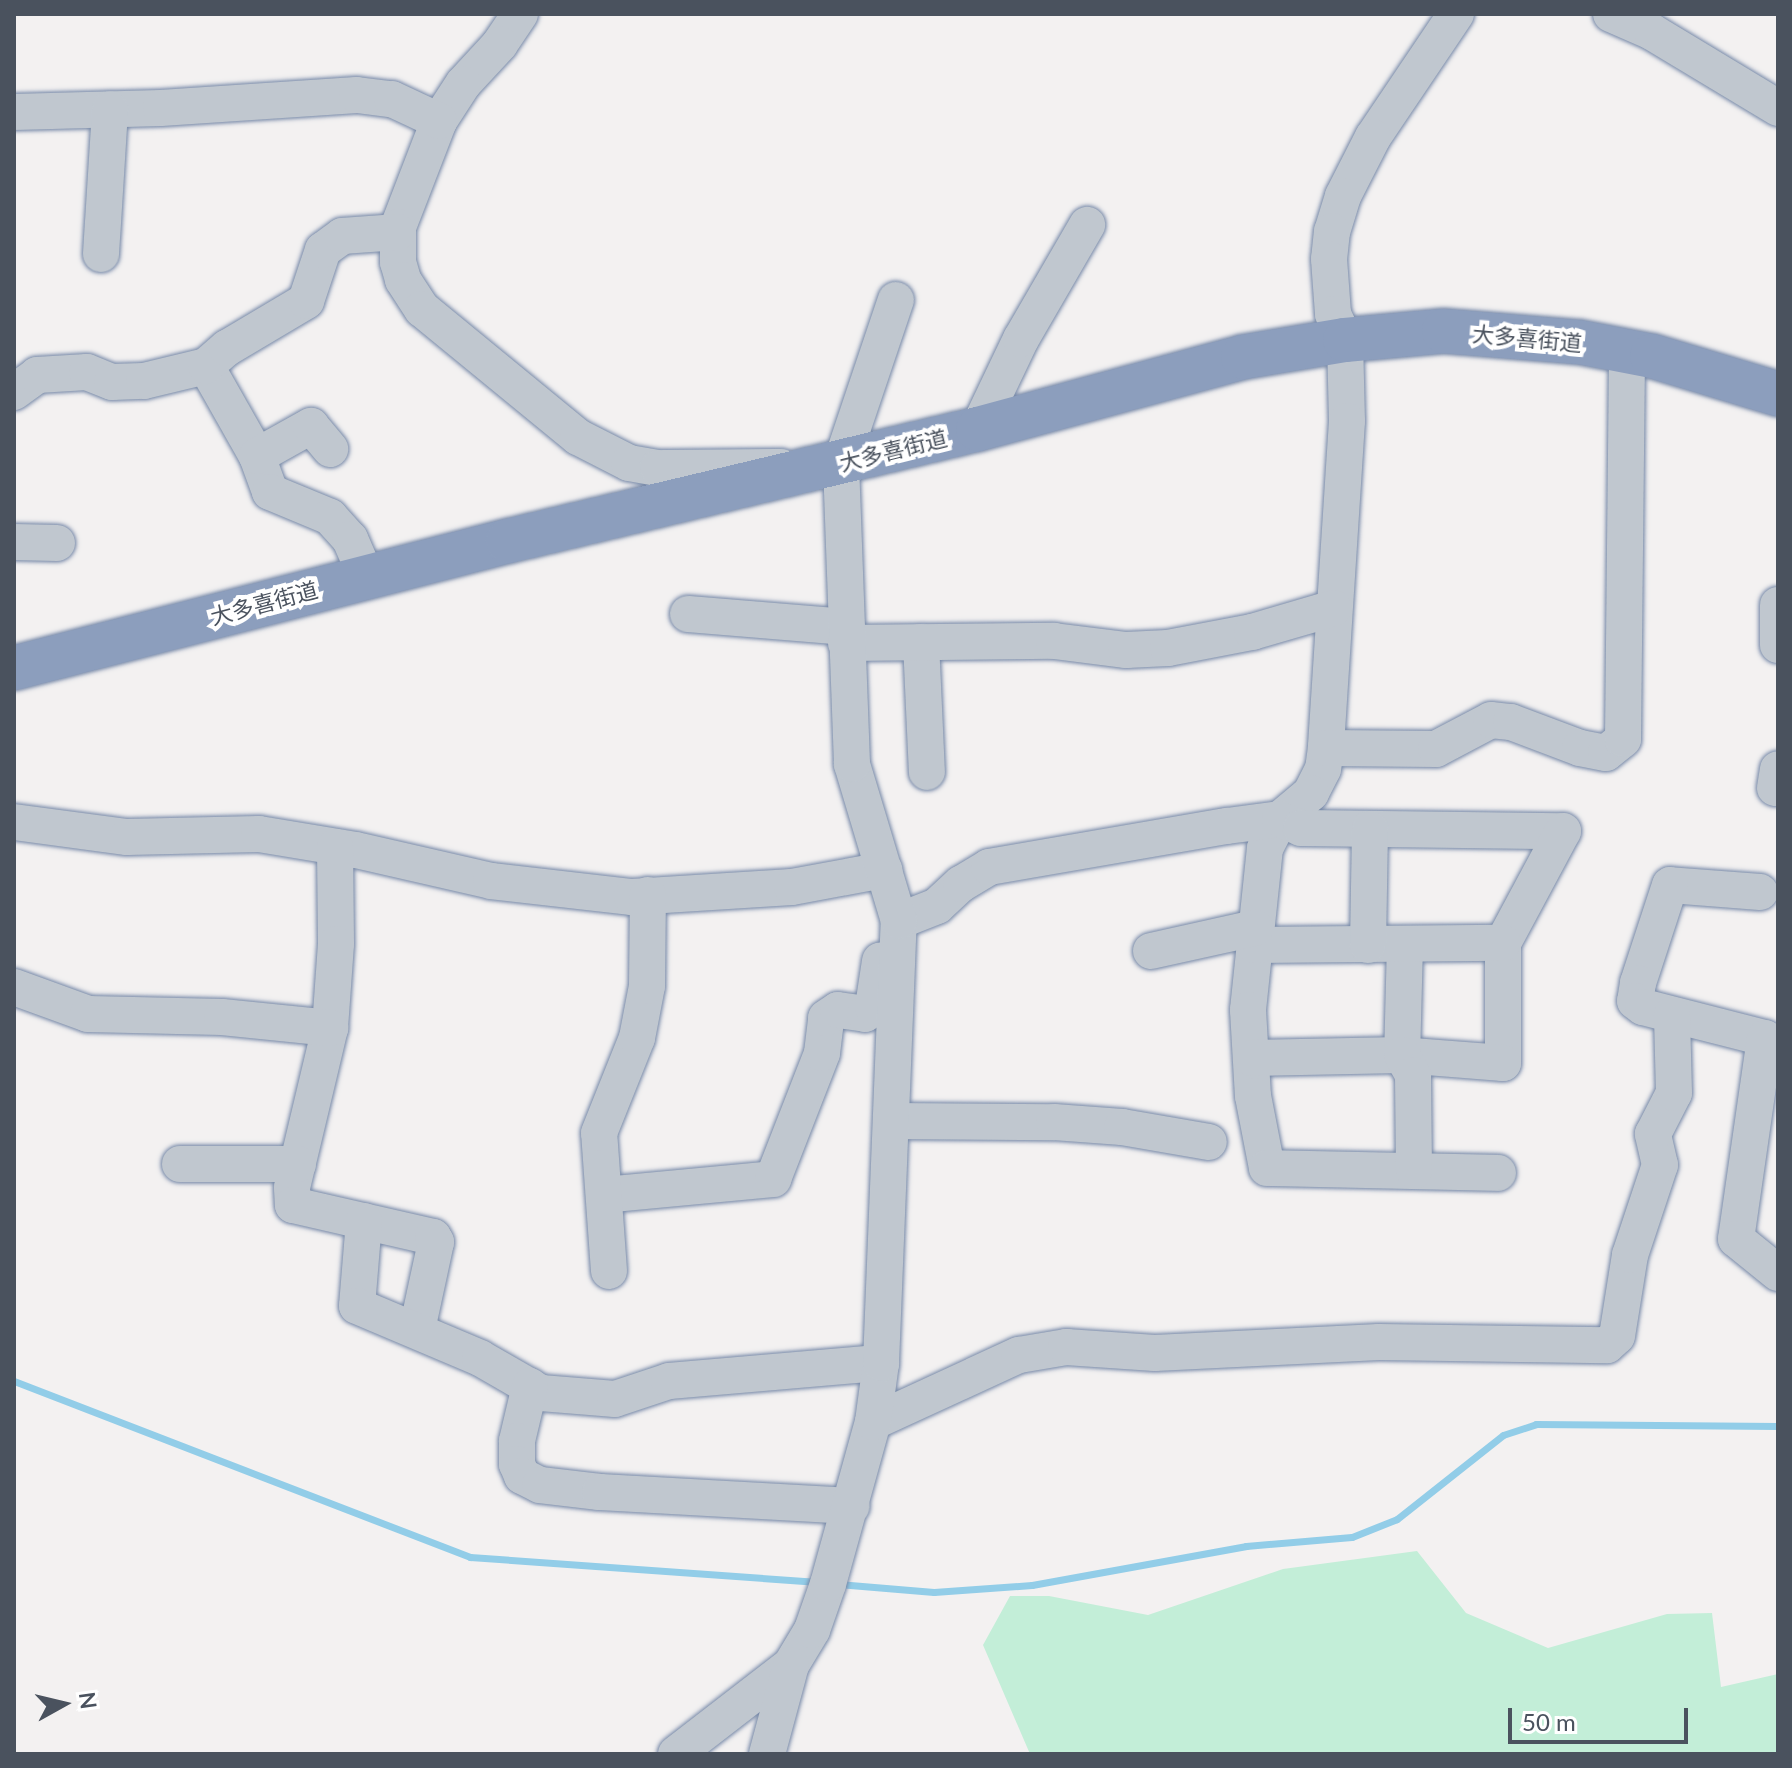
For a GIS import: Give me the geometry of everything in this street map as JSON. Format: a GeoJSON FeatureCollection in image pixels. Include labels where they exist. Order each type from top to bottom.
{"type":"FeatureCollection","features":[{"type":"Feature","properties":{"kind":"highway","name":"大多喜街道"},"geometry":{"type":"LineString","coordinates":[[14,668],[366,576],[978,429],[1243,357],[1345,340],[1444,331],[1517,334],[1627,350],[1778,394]]}},
{"type":"Feature","properties":{"kind":"street"},"geometry":{"type":"LineString","coordinates":[[520,14],[500,44],[463,84],[439,121],[416,174],[398,232],[398,262],[403,280],[422,309],[578,437],[629,463],[658,468],[730,465],[822,467]]}},
{"type":"Feature","properties":{"kind":"street"},"geometry":{"type":"LineString","coordinates":[[1456,14],[1373,137],[1343,196],[1332,231],[1329,259],[1333,314],[1345,340],[1344,491],[1326,748],[1323,769],[1311,793],[1280,819],[1265,848],[1248,1010],[1253,1096],[1267,1168],[1498,1173]]}},
{"type":"Feature","properties":{"kind":"street"},"geometry":{"type":"LineString","coordinates":[[1611,14],[1652,32],[1778,108]]}},
{"type":"Feature","properties":{"kind":"street"},"geometry":{"type":"LineString","coordinates":[[14,112],[357,95],[392,99],[439,121]]}},
{"type":"Feature","properties":{"kind":"street"},"geometry":{"type":"LineString","coordinates":[[101,254],[110,109]]}},
{"type":"Feature","properties":{"kind":"street"},"geometry":{"type":"LineString","coordinates":[[978,429],[1021,339],[1087,225]]}},
{"type":"Feature","properties":{"kind":"street"},"geometry":{"type":"LineString","coordinates":[[14,392],[37,375],[87,372],[112,382],[144,381],[206,366],[227,348],[306,301],[323,250],[342,236],[398,232]]}},
{"type":"Feature","properties":{"kind":"street"},"geometry":{"type":"LineString","coordinates":[[767,1754],[791,1665],[812,1630],[852,1506],[873,1422],[881,1363],[899,921],[880,871],[852,764],[846,635],[822,467],[896,300]]}},
{"type":"Feature","properties":{"kind":"street"},"geometry":{"type":"LineString","coordinates":[[1326,748],[1436,749],[1491,720],[1511,722],[1580,748],[1606,753],[1623,739],[1627,350]]}},
{"type":"Feature","properties":{"kind":"street"},"geometry":{"type":"LineString","coordinates":[[206,366],[257,456],[270,492],[330,517],[350,539],[366,576]]}},
{"type":"Feature","properties":{"kind":"street"},"geometry":{"type":"LineString","coordinates":[[257,456],[311,426],[330,449]]}},
{"type":"Feature","properties":{"kind":"street"},"geometry":{"type":"LineString","coordinates":[[14,542],[57,543]]}},
{"type":"Feature","properties":{"kind":"street"},"geometry":{"type":"LineString","coordinates":[[1778,605],[1778,645]]}},
{"type":"Feature","properties":{"kind":"street"},"geometry":{"type":"LineString","coordinates":[[688,614],[921,642],[1054,641],[1126,650],[1168,648],[1252,632],[1334,608]]}},
{"type":"Feature","properties":{"kind":"street"},"geometry":{"type":"LineString","coordinates":[[921,642],[927,772]]}},
{"type":"Feature","properties":{"kind":"street"},"geometry":{"type":"LineString","coordinates":[[899,921],[937,906],[961,884],[989,867],[1280,819],[1301,828],[1563,831],[1503,943],[1503,1063],[1402,1055],[1251,1058]]}},
{"type":"Feature","properties":{"kind":"street"},"geometry":{"type":"LineString","coordinates":[[14,822],[127,837],[259,834],[491,881],[648,895],[792,887],[880,871]]}},
{"type":"Feature","properties":{"kind":"street"},"geometry":{"type":"LineString","coordinates":[[1368,945],[1370,829]]}},
{"type":"Feature","properties":{"kind":"street"},"geometry":{"type":"LineString","coordinates":[[335,847],[336,944],[330,1028],[292,1188],[293,1205],[433,1237],[436,1242],[417,1330]]}},
{"type":"Feature","properties":{"kind":"street"},"geometry":{"type":"LineString","coordinates":[[604,1195],[773,1179],[822,1053],[826,1018],[838,1010],[865,1014],[873,1007],[880,964],[880,871]]}},
{"type":"Feature","properties":{"kind":"street"},"geometry":{"type":"LineString","coordinates":[[1760,892],[1670,885],[1635,1001],[1672,1015],[1765,1038],[1736,1239],[1778,1273]]}},
{"type":"Feature","properties":{"kind":"street"},"geometry":{"type":"LineString","coordinates":[[609,1271],[599,1133],[637,1038],[647,986],[648,895]]}},
{"type":"Feature","properties":{"kind":"street"},"geometry":{"type":"LineString","coordinates":[[1151,951],[1255,937],[1368,945],[1503,943]]}},
{"type":"Feature","properties":{"kind":"street"},"geometry":{"type":"LineString","coordinates":[[1405,944],[1402,1055],[1413,1075],[1414,1171]]}},
{"type":"Feature","properties":{"kind":"street"},"geometry":{"type":"LineString","coordinates":[[14,987],[88,1014],[222,1017],[330,1028]]}},
{"type":"Feature","properties":{"kind":"street"},"geometry":{"type":"LineString","coordinates":[[873,1422],[1019,1355],[1066,1347],[1155,1353],[1379,1342],[1607,1345],[1617,1336],[1630,1255],[1660,1165],[1653,1134],[1674,1093],[1672,1015]]}},
{"type":"Feature","properties":{"kind":"street"},"geometry":{"type":"LineString","coordinates":[[891,1121],[1054,1122],[1122,1127],[1209,1142]]}},
{"type":"Feature","properties":{"kind":"street"},"geometry":{"type":"LineString","coordinates":[[180,1164],[298,1164]]}},
{"type":"Feature","properties":{"kind":"street"},"geometry":{"type":"LineString","coordinates":[[364,1221],[357,1306],[480,1358],[541,1393],[615,1399],[669,1381],[881,1363]]}},
{"type":"Feature","properties":{"kind":"street"},"geometry":{"type":"LineString","coordinates":[[530,1386],[517,1441],[517,1464],[522,1476],[540,1485],[600,1492],[852,1506]]}},
{"type":"Feature","properties":{"kind":"street"},"geometry":{"type":"LineString","coordinates":[[676,1754],[791,1665]]}},
{"type":"Feature","properties":{"kind":"green space"},"geometry":{"type":"Polygon","coordinates":[[[1417,1551],[1466,1613],[1548,1648],[1667,1614],[1712,1613],[1721,1687],[1778,1674],[1778,1754],[1030,1754],[983,1645],[1010,1596],[1049,1596],[1148,1615],[1283,1569],[1417,1551]]]}},
{"type":"Feature","properties":{"kind":"waterway"},"geometry":{"type":"LineString","coordinates":[[14,1381],[470,1557],[818,1582]]}},
{"type":"Feature","properties":{"kind":"waterway"},"geometry":{"type":"LineString","coordinates":[[838,1584],[934,1592],[1032,1585],[1246,1546],[1352,1537],[1397,1519],[1503,1435],[1536,1424],[1778,1426]]}}]}
